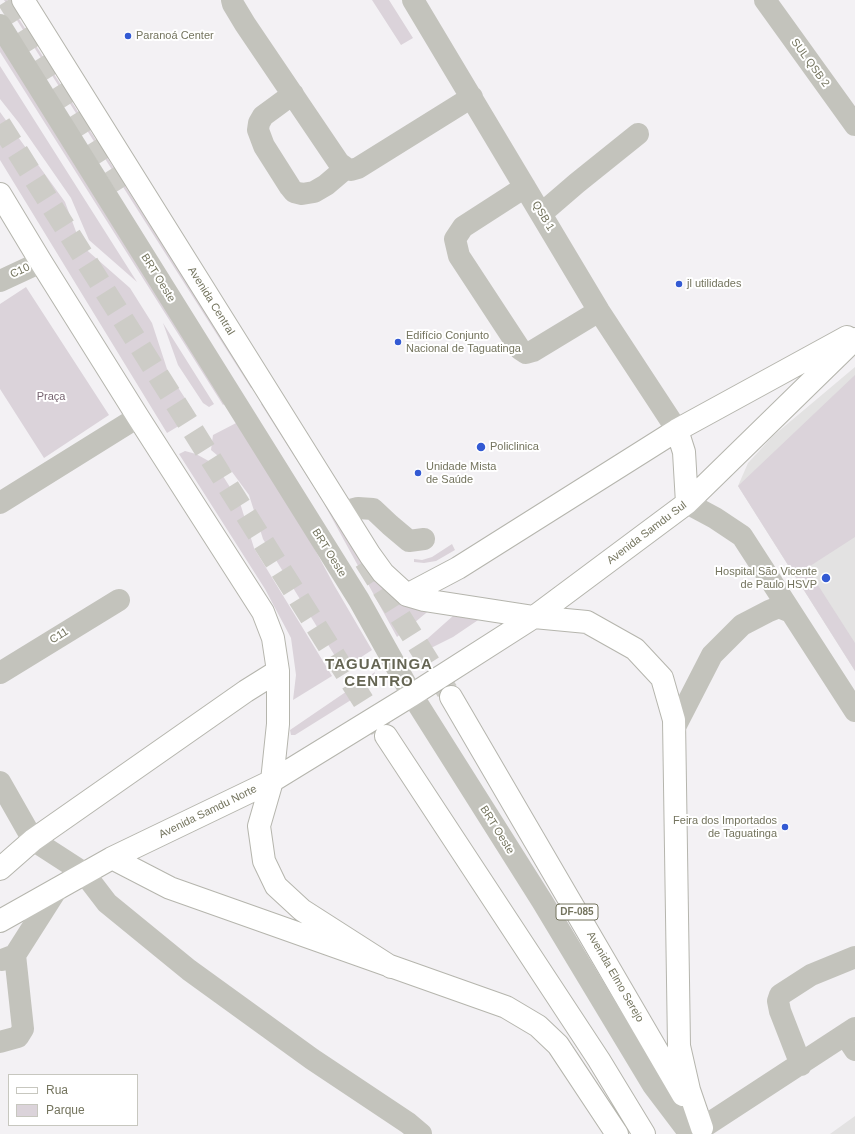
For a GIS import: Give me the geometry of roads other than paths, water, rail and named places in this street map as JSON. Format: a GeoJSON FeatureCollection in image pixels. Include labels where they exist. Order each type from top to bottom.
{"type":"FeatureCollection","features":[{"type":"Feature","properties":{"kind":"main road","name":"Avenida Central"},"geometry":{"type":"LineString","coordinates":[[23,0],[342,512],[383,573],[407,595]]}},
{"type":"Feature","properties":{"kind":"main road"},"geometry":{"type":"LineString","coordinates":[[0,194],[138,417],[263,612],[273,638],[278,671],[278,724],[272,781],[259,826],[264,861],[276,886],[302,910],[391,967]]}},
{"type":"Feature","properties":{"kind":"main road"},"geometry":{"type":"LineString","coordinates":[[407,595],[458,568],[677,430],[855,333]]}},
{"type":"Feature","properties":{"kind":"main road","name":"Avenida Samdu Sul"},"geometry":{"type":"LineString","coordinates":[[412,695],[534,617],[688,503],[855,339]]}},
{"type":"Feature","properties":{"kind":"main road"},"geometry":{"type":"LineString","coordinates":[[677,430],[684,452],[688,503]]}},
{"type":"Feature","properties":{"kind":"main road"},"geometry":{"type":"LineString","coordinates":[[407,595],[424,600],[534,617],[587,622],[635,649],[662,678],[674,720],[679,1046],[699,1132]]}},
{"type":"Feature","properties":{"kind":"main road"},"geometry":{"type":"LineString","coordinates":[[0,869],[33,840],[246,691],[278,671]]}},
{"type":"Feature","properties":{"kind":"main road","name":"Avenida Samdu Norte"},"geometry":{"type":"LineString","coordinates":[[0,921],[112,858],[272,781],[412,695]]}},
{"type":"Feature","properties":{"kind":"main road","name":"Avenida Elmo Serejo"},"geometry":{"type":"LineString","coordinates":[[451,697],[699,1132]]}},
{"type":"Feature","properties":{"kind":"main road"},"geometry":{"type":"LineString","coordinates":[[386,736],[599,1060],[644,1134]]}},
{"type":"Feature","properties":{"kind":"main road"},"geometry":{"type":"LineString","coordinates":[[112,858],[170,888],[506,1007],[538,1026],[558,1045],[617,1134]]}},
{"type":"Feature","properties":{"kind":"street"},"geometry":{"type":"LineString","coordinates":[[232,0],[245,24],[292,94],[339,163],[346,168],[351,170],[358,168],[472,97]]}},
{"type":"Feature","properties":{"kind":"street","name":"QSB 1"},"geometry":{"type":"LineString","coordinates":[[413,0],[599,311],[677,430]]}},
{"type":"Feature","properties":{"kind":"street","name":"SUL QSB 2"},"geometry":{"type":"LineString","coordinates":[[764,0],[855,125]]}},
{"type":"Feature","properties":{"kind":"street","name":"BRT Oeste"},"geometry":{"type":"LineString","coordinates":[[0,25],[359,600],[412,695],[542,902],[653,1085],[675,1134]]}},
{"type":"Feature","properties":{"kind":"street"},"geometry":{"type":"LineString","coordinates":[[292,94],[263,116],[259,123],[258,130],[264,146],[290,187],[294,192],[302,194],[314,192],[326,185],[346,168]]}},
{"type":"Feature","properties":{"kind":"street"},"geometry":{"type":"LineString","coordinates":[[542,214],[577,183],[638,134]]}},
{"type":"Feature","properties":{"kind":"street"},"geometry":{"type":"LineString","coordinates":[[525,187],[463,227],[455,239],[458,256],[520,349],[526,353],[599,311]]}},
{"type":"Feature","properties":{"kind":"street","name":"C10"},"geometry":{"type":"LineString","coordinates":[[0,281],[41,262]]}},
{"type":"Feature","properties":{"kind":"street"},"geometry":{"type":"LineString","coordinates":[[0,503],[138,417]]}},
{"type":"Feature","properties":{"kind":"street"},"geometry":{"type":"LineString","coordinates":[[688,503],[715,518],[742,536],[855,711]]}},
{"type":"Feature","properties":{"kind":"street"},"geometry":{"type":"LineString","coordinates":[[342,512],[358,508],[373,509],[409,541],[424,539]]}},
{"type":"Feature","properties":{"kind":"street","name":"C11"},"geometry":{"type":"LineString","coordinates":[[0,673],[119,600]]}},
{"type":"Feature","properties":{"kind":"street"},"geometry":{"type":"LineString","coordinates":[[674,729],[712,655],[742,626],[769,611],[779,607],[791,612]]}},
{"type":"Feature","properties":{"kind":"street"},"geometry":{"type":"LineString","coordinates":[[0,782],[33,840],[84,873],[107,903],[189,970],[312,1060],[408,1123],[421,1134]]}},
{"type":"Feature","properties":{"kind":"street"},"geometry":{"type":"LineString","coordinates":[[0,1042],[18,1036],[22,1029],[7,958],[58,889]]}},
{"type":"Feature","properties":{"kind":"street"},"geometry":{"type":"LineString","coordinates":[[801,1065],[780,1010],[778,1001],[780,995],[811,975],[855,957]]}},
{"type":"Feature","properties":{"kind":"street"},"geometry":{"type":"LineString","coordinates":[[699,1132],[801,1065],[852,1038]]}},
{"type":"Feature","properties":{"kind":"street","name":"BRT Oeste"},"geometry":{"type":"LineString","coordinates":[[653,1085],[699,1132]]}},
{"type":"Feature","properties":{"kind":"tunnel"},"geometry":{"type":"LineString","coordinates":[[8,0],[126,186]]}},
{"type":"Feature","properties":{"kind":"tunnel"},"geometry":{"type":"LineString","coordinates":[[0,124],[384,734]]}},
{"type":"Feature","properties":{"kind":"tunnel"},"geometry":{"type":"LineString","coordinates":[[365,561],[449,694]]}},
{"type":"Feature","properties":{"kind":"place","name":"Paranoá Center"},"geometry":{"type":"Point","coordinates":[128,36]}},
{"type":"Feature","properties":{"kind":"place","name":"jl utilidades"},"geometry":{"type":"Point","coordinates":[679,284]}},
{"type":"Feature","properties":{"kind":"place","name":"Edifício Conjunto Nacional de Taguatinga"},"geometry":{"type":"Point","coordinates":[398,342]}},
{"type":"Feature","properties":{"kind":"place","name":"Policlinica"},"geometry":{"type":"Point","coordinates":[481,447]}},
{"type":"Feature","properties":{"kind":"place","name":"Unidade Mista de Saúde"},"geometry":{"type":"Point","coordinates":[418,473]}},
{"type":"Feature","properties":{"kind":"place","name":"Hospital São Vicente de Paulo HSVP"},"geometry":{"type":"Point","coordinates":[826,578]}},
{"type":"Feature","properties":{"kind":"place","name":"Feira dos Importados de Taguatinga"},"geometry":{"type":"Point","coordinates":[785,827]}},
{"type":"Feature","properties":{"kind":"district","name":"TAGUATINGA CENTRO"},"geometry":{"type":"Point","coordinates":[379,674]}},
{"type":"Feature","properties":{"kind":"park label","name":"Praça"},"geometry":{"type":"Point","coordinates":[51,397]}}]}
